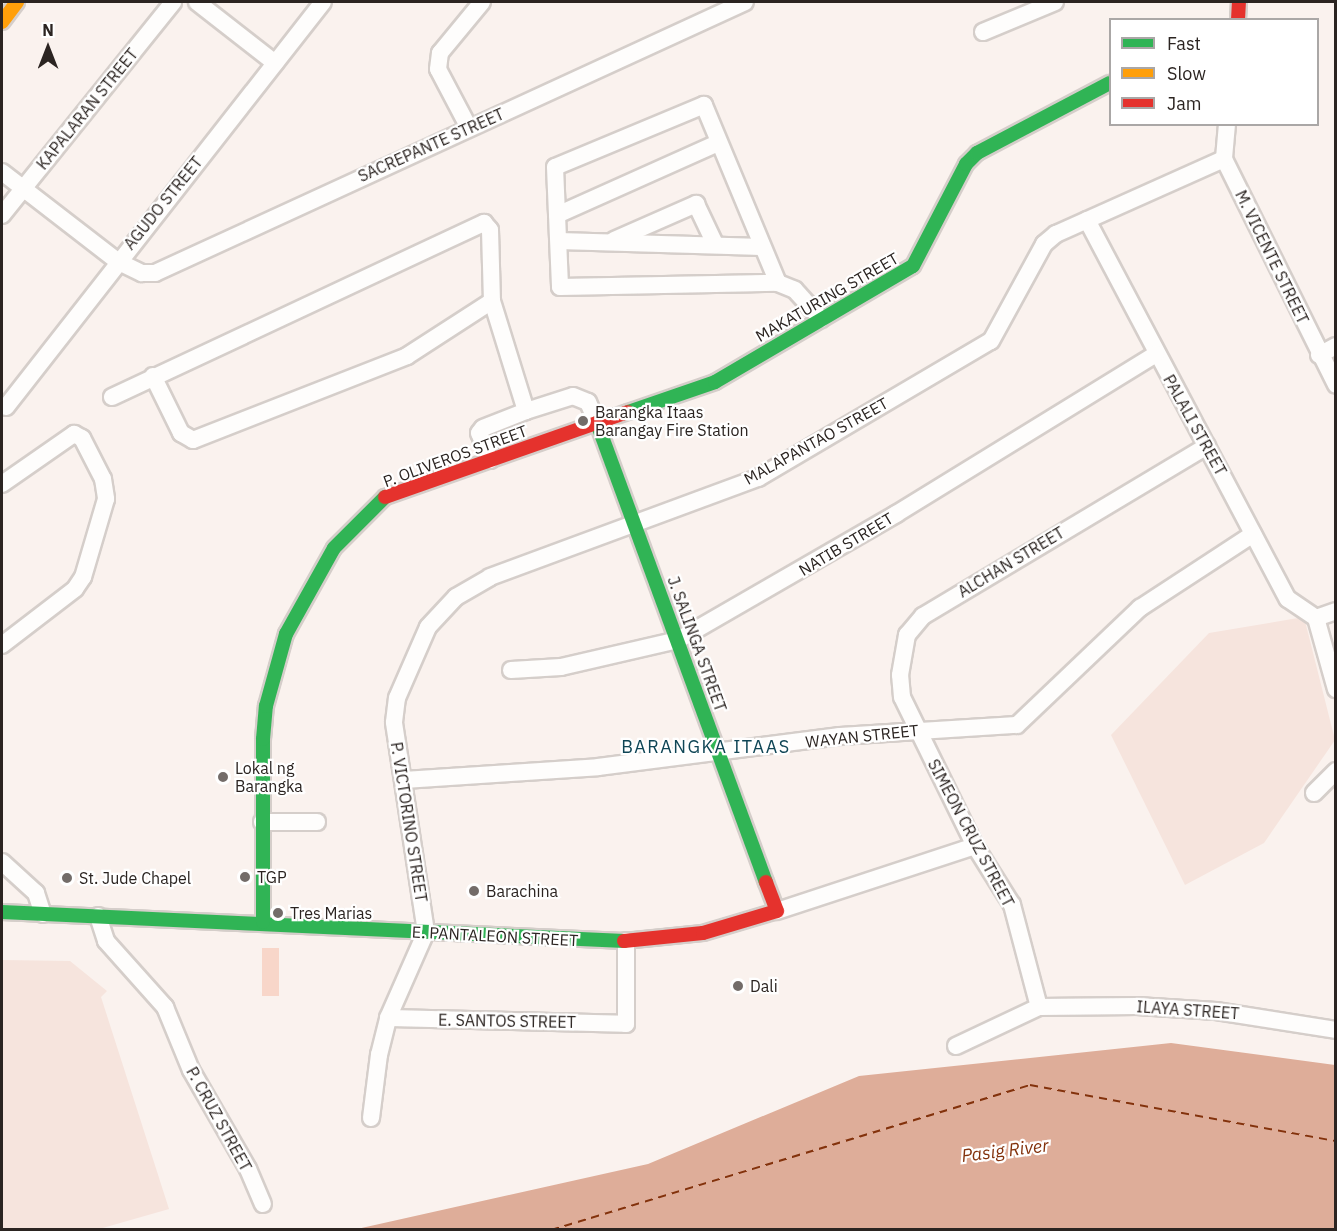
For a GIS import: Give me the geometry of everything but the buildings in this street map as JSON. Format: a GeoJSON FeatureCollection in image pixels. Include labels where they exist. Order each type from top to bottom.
{"type":"FeatureCollection","features":[{"type":"Feature","properties":{"kind":"street"},"geometry":{"type":"LineString","coordinates":[[2,22],[17,2]]}},
{"type":"Feature","properties":{"kind":"street","name":"KAPALARAN STREET"},"geometry":{"type":"LineString","coordinates":[[2,215],[173,2]]}},
{"type":"Feature","properties":{"kind":"street"},"geometry":{"type":"LineString","coordinates":[[197,2],[275,63]]}},
{"type":"Feature","properties":{"kind":"street","name":"AGUDO STREET"},"geometry":{"type":"LineString","coordinates":[[6,407],[117,261],[323,2]]}},
{"type":"Feature","properties":{"kind":"street"},"geometry":{"type":"LineString","coordinates":[[468,126],[438,69],[440,53],[482,2]]}},
{"type":"Feature","properties":{"kind":"street","name":"SACREPANTE STREET"},"geometry":{"type":"LineString","coordinates":[[2,172],[22,190],[117,261],[142,273],[155,273],[468,126],[745,2]]}},
{"type":"Feature","properties":{"kind":"street"},"geometry":{"type":"LineString","coordinates":[[983,32],[1055,2]]}},
{"type":"Feature","properties":{"kind":"street"},"geometry":{"type":"LineString","coordinates":[[1238,18],[1239,2]]}},
{"type":"Feature","properties":{"kind":"street","name":"MAKATURING STREET"},"geometry":{"type":"LineString","coordinates":[[597,423],[715,382],[913,266],[966,164],[977,153],[1109,84]]}},
{"type":"Feature","properties":{"kind":"street"},"geometry":{"type":"LineString","coordinates":[[778,283],[704,105],[555,167],[560,288],[778,283],[795,290],[821,319]]}},
{"type":"Feature","properties":{"kind":"street"},"geometry":{"type":"LineString","coordinates":[[1224,159],[1227,126]]}},
{"type":"Feature","properties":{"kind":"street"},"geometry":{"type":"LineString","coordinates":[[557,215],[718,143]]}},
{"type":"Feature","properties":{"kind":"street","name":"MALAPANTAO STREET"},"geometry":{"type":"LineString","coordinates":[[397,698],[428,627],[456,597],[518,565],[758,478],[991,341],[1044,244],[1056,234],[1224,159]]}},
{"type":"Feature","properties":{"kind":"street","name":"M. VICENTE STREET"},"geometry":{"type":"LineString","coordinates":[[1224,159],[1335,385]]}},
{"type":"Feature","properties":{"kind":"street"},"geometry":{"type":"LineString","coordinates":[[611,242],[696,204],[715,244]]}},
{"type":"Feature","properties":{"kind":"street","name":"PALALI STREET"},"geometry":{"type":"LineString","coordinates":[[1087,220],[1287,600],[1316,618]]}},
{"type":"Feature","properties":{"kind":"street"},"geometry":{"type":"LineString","coordinates":[[112,397],[476,224],[484,223],[490,230],[492,301],[526,411]]}},
{"type":"Feature","properties":{"kind":"street"},"geometry":{"type":"LineString","coordinates":[[559,241],[762,247]]}},
{"type":"Feature","properties":{"kind":"street"},"geometry":{"type":"LineString","coordinates":[[153,376],[184,438],[199,439],[407,356],[492,301]]}},
{"type":"Feature","properties":{"kind":"street"},"geometry":{"type":"LineString","coordinates":[[1319,355],[1335,346]]}},
{"type":"Feature","properties":{"kind":"street","name":"NATIB STREET"},"geometry":{"type":"LineString","coordinates":[[511,670],[561,667],[678,640],[896,514],[1156,354]]}},
{"type":"Feature","properties":{"kind":"street"},"geometry":{"type":"LineString","coordinates":[[490,460],[479,433],[483,428],[526,411],[573,396],[588,402],[597,423]]}},
{"type":"Feature","properties":{"kind":"street","name":"J. SALINGA STREET"},"geometry":{"type":"LineString","coordinates":[[597,423],[777,911]]}},
{"type":"Feature","properties":{"kind":"street","name":"P. OLIVEROS STREET"},"geometry":{"type":"LineString","coordinates":[[263,922],[262,822],[266,706],[286,634],[334,548],[383,498],[597,423]]}},
{"type":"Feature","properties":{"kind":"street"},"geometry":{"type":"LineString","coordinates":[[2,484],[74,434],[81,438],[93,458],[103,479],[106,499],[83,577],[75,589],[2,645]]}},
{"type":"Feature","properties":{"kind":"street","name":"ALCHAN STREET"},"geometry":{"type":"LineString","coordinates":[[917,730],[902,697],[900,675],[907,634],[923,616],[1207,446]]}},
{"type":"Feature","properties":{"kind":"street","name":"WAYAN STREET"},"geometry":{"type":"LineString","coordinates":[[404,780],[598,767],[917,730],[1009,727],[1023,722],[1140,608],[1253,534]]}},
{"type":"Feature","properties":{"kind":"street"},"geometry":{"type":"LineString","coordinates":[[1335,611],[1316,618],[1335,689]]}},
{"type":"Feature","properties":{"kind":"street","name":"P. VICTORINO STREET"},"geometry":{"type":"LineString","coordinates":[[397,698],[394,722],[426,932]]}},
{"type":"Feature","properties":{"kind":"street","name":"SIMEON CRUZ STREET"},"geometry":{"type":"LineString","coordinates":[[917,730],[975,846],[1012,905],[1040,1007]]}},
{"type":"Feature","properties":{"kind":"street"},"geometry":{"type":"LineString","coordinates":[[1314,793],[1335,771]]}},
{"type":"Feature","properties":{"kind":"street"},"geometry":{"type":"LineString","coordinates":[[262,822],[317,822]]}},
{"type":"Feature","properties":{"kind":"street","name":"E. PANTALEON STREET"},"geometry":{"type":"LineString","coordinates":[[2,912],[263,922],[626,941],[704,933],[975,846]]}},
{"type":"Feature","properties":{"kind":"street"},"geometry":{"type":"LineString","coordinates":[[2,862],[36,892],[43,914]]}},
{"type":"Feature","properties":{"kind":"street","name":"P. CRUZ STREET"},"geometry":{"type":"LineString","coordinates":[[98,916],[106,941],[165,1007],[191,1070],[248,1169],[263,1203]]}},
{"type":"Feature","properties":{"kind":"street"},"geometry":{"type":"LineString","coordinates":[[371,1118],[379,1055],[388,1018],[426,932]]}},
{"type":"Feature","properties":{"kind":"street","name":"E. SANTOS STREET"},"geometry":{"type":"LineString","coordinates":[[388,1018],[626,1024],[626,941]]}},
{"type":"Feature","properties":{"kind":"street","name":"ILAYA STREET"},"geometry":{"type":"LineString","coordinates":[[1040,1007],[1137,1006],[1216,1011],[1335,1030]]}},
{"type":"Feature","properties":{"kind":"street"},"geometry":{"type":"LineString","coordinates":[[956,1046],[1040,1007]]}},
{"type":"Feature","properties":{"kind":"shaded area"},"geometry":{"type":"Polygon","coordinates":[[[1304,617],[1335,740],[1264,843],[1185,885],[1111,735],[1209,633],[1304,617]]]}},
{"type":"Feature","properties":{"kind":"shaded area"},"geometry":{"type":"Polygon","coordinates":[[[262,948],[279,948],[279,996],[262,996],[262,948]]]}},
{"type":"Feature","properties":{"kind":"shaded area"},"geometry":{"type":"Polygon","coordinates":[[[2,960],[70,961],[107,991],[101,997],[169,1209],[99,1229],[2,1229],[2,960]]]}},
{"type":"Feature","properties":{"kind":"water","name":"Pasig River"},"geometry":{"type":"Polygon","coordinates":[[[1171,1043],[1335,1065],[1335,1229],[357,1229],[648,1164],[859,1076],[1171,1043]]]}},
{"type":"Feature","properties":{"kind":"ferry route"},"geometry":{"type":"LineString","coordinates":[[551,1230],[1030,1085],[1336,1141]]}},
{"type":"Feature","properties":{"kind":"traffic: fast"},"geometry":{"type":"LineString","coordinates":[[628,412],[715,382],[913,266],[966,164],[977,153],[1109,84]]}},
{"type":"Feature","properties":{"kind":"traffic: fast"},"geometry":{"type":"LineString","coordinates":[[597,423],[766,882]]}},
{"type":"Feature","properties":{"kind":"traffic: fast"},"geometry":{"type":"LineString","coordinates":[[263,922],[263,739],[266,706],[286,634],[334,548],[385,497]]}},
{"type":"Feature","properties":{"kind":"traffic: fast"},"geometry":{"type":"LineString","coordinates":[[2,912],[624,941]]}},
{"type":"Feature","properties":{"kind":"traffic: slow"},"geometry":{"type":"LineString","coordinates":[[2,22],[17,2]]}},
{"type":"Feature","properties":{"kind":"traffic: jam"},"geometry":{"type":"LineString","coordinates":[[1238,18],[1239,2]]}},
{"type":"Feature","properties":{"kind":"traffic: jam"},"geometry":{"type":"LineString","coordinates":[[385,497],[628,412]]}},
{"type":"Feature","properties":{"kind":"traffic: jam"},"geometry":{"type":"LineString","coordinates":[[624,941],[703,933],[777,911],[766,882]]}},
{"type":"Feature","properties":{"kind":"place","name":"Barangka Itaas Barangay Fire Station"},"geometry":{"type":"Point","coordinates":[583,421]}},
{"type":"Feature","properties":{"kind":"place","name":"Lokal ng Barangka"},"geometry":{"type":"Point","coordinates":[223,777]}},
{"type":"Feature","properties":{"kind":"place","name":"TGP"},"geometry":{"type":"Point","coordinates":[245,877]}},
{"type":"Feature","properties":{"kind":"place","name":"St. Jude Chapel"},"geometry":{"type":"Point","coordinates":[67,878]}},
{"type":"Feature","properties":{"kind":"place","name":"Barachina"},"geometry":{"type":"Point","coordinates":[474,891]}},
{"type":"Feature","properties":{"kind":"place","name":"Tres Marias"},"geometry":{"type":"Point","coordinates":[278,913]}},
{"type":"Feature","properties":{"kind":"place","name":"Dali"},"geometry":{"type":"Point","coordinates":[738,986]}},
{"type":"Feature","properties":{"kind":"district","name":"BARANGKA ITAAS"},"geometry":{"type":"Point","coordinates":[706,747]}}]}
